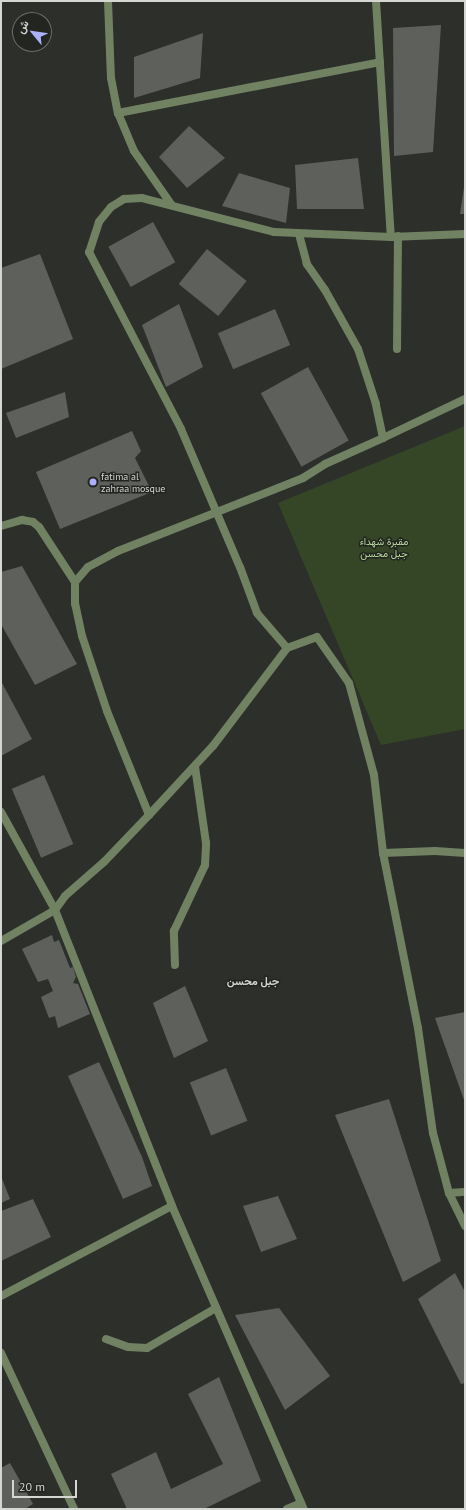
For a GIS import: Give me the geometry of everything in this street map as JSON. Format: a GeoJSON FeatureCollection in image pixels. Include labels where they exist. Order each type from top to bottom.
{"type":"FeatureCollection","features":[{"type":"Feature","properties":{"kind":"street"},"geometry":{"type":"LineString","coordinates":[[108,1],[111,78],[118,113],[134,151],[170,204]]}},
{"type":"Feature","properties":{"kind":"street"},"geometry":{"type":"LineString","coordinates":[[376,1],[394,237],[397,349]]}},
{"type":"Feature","properties":{"kind":"street"},"geometry":{"type":"LineString","coordinates":[[118,113],[380,62]]}},
{"type":"Feature","properties":{"kind":"street"},"geometry":{"type":"LineString","coordinates":[[287,648],[257,614],[181,429],[89,252],[99,222],[111,208],[124,199],[142,198],[170,204],[235,224],[299,234],[394,237],[465,234]]}},
{"type":"Feature","properties":{"kind":"street"},"geometry":{"type":"LineString","coordinates":[[299,234],[307,264],[325,290],[358,349],[376,404],[383,438]]}},
{"type":"Feature","properties":{"kind":"street"},"geometry":{"type":"LineString","coordinates":[[75,582],[88,566],[118,551],[216,514],[303,478],[325,464],[383,438],[465,398]]}},
{"type":"Feature","properties":{"kind":"street"},"geometry":{"type":"LineString","coordinates":[[1,526],[22,520],[33,522],[39,527],[75,582],[75,604],[82,636],[107,711],[149,815]]}},
{"type":"Feature","properties":{"kind":"street"},"geometry":{"type":"LineString","coordinates":[[1,941],[55,910],[65,896],[104,862],[195,766],[287,648],[317,637],[349,683],[374,776],[383,853],[418,1028],[433,1133],[449,1193],[465,1226]]}},
{"type":"Feature","properties":{"kind":"street"},"geometry":{"type":"LineString","coordinates":[[175,965],[174,931],[205,865],[206,843],[195,766]]}},
{"type":"Feature","properties":{"kind":"street"},"geometry":{"type":"LineString","coordinates":[[1,812],[55,910],[172,1206],[302,1506],[287,1509]]}},
{"type":"Feature","properties":{"kind":"street"},"geometry":{"type":"LineString","coordinates":[[383,853],[435,851],[465,853]]}},
{"type":"Feature","properties":{"kind":"street"},"geometry":{"type":"LineString","coordinates":[[449,1193],[465,1192]]}},
{"type":"Feature","properties":{"kind":"street"},"geometry":{"type":"LineString","coordinates":[[1,1296],[172,1206]]}},
{"type":"Feature","properties":{"kind":"street"},"geometry":{"type":"LineString","coordinates":[[106,1339],[128,1347],[147,1348],[216,1308]]}},
{"type":"Feature","properties":{"kind":"street"},"geometry":{"type":"LineString","coordinates":[[1,1353],[74,1509]]}},
{"type":"Feature","properties":{"kind":"green space","name":"مقبرة شهداء جبل محسن"},"geometry":{"type":"Polygon","coordinates":[[[465,426],[465,729],[381,745],[278,503],[465,426]]]}},
{"type":"Feature","properties":{"kind":"building"},"geometry":{"type":"Polygon","coordinates":[[[441,25],[433,152],[394,156],[393,28],[441,25]]]}},
{"type":"Feature","properties":{"kind":"building"},"geometry":{"type":"Polygon","coordinates":[[[203,33],[200,78],[134,98],[134,57],[203,33]]]}},
{"type":"Feature","properties":{"kind":"building"},"geometry":{"type":"Polygon","coordinates":[[[189,126],[225,158],[187,188],[159,157],[189,126]]]}},
{"type":"Feature","properties":{"kind":"building"},"geometry":{"type":"Polygon","coordinates":[[[358,158],[364,209],[297,209],[295,165],[358,158]]]}},
{"type":"Feature","properties":{"kind":"building"},"geometry":{"type":"Polygon","coordinates":[[[239,173],[290,188],[286,223],[222,206],[239,173]]]}},
{"type":"Feature","properties":{"kind":"building"},"geometry":{"type":"Polygon","coordinates":[[[464,187],[465,214],[460,214],[464,187]]]}},
{"type":"Feature","properties":{"kind":"building"},"geometry":{"type":"Polygon","coordinates":[[[153,222],[175,262],[131,287],[108,247],[153,222]]]}},
{"type":"Feature","properties":{"kind":"building"},"geometry":{"type":"Polygon","coordinates":[[[207,249],[247,281],[218,316],[179,284],[207,249]]]}},
{"type":"Feature","properties":{"kind":"building"},"geometry":{"type":"Polygon","coordinates":[[[40,254],[73,339],[1,369],[1,268],[40,254]]]}},
{"type":"Feature","properties":{"kind":"building"},"geometry":{"type":"Polygon","coordinates":[[[179,304],[203,367],[166,387],[142,325],[179,304]]]}},
{"type":"Feature","properties":{"kind":"building"},"geometry":{"type":"Polygon","coordinates":[[[275,309],[290,345],[233,369],[218,333],[275,309]]]}},
{"type":"Feature","properties":{"kind":"building"},"geometry":{"type":"Polygon","coordinates":[[[308,367],[349,440],[301,467],[261,393],[308,367]]]}},
{"type":"Feature","properties":{"kind":"building"},"geometry":{"type":"Polygon","coordinates":[[[65,392],[69,417],[16,438],[6,413],[65,392]]]}},
{"type":"Feature","properties":{"kind":"building","name":"fatima al zahraa mosque"},"geometry":{"type":"Polygon","coordinates":[[[132,431],[141,451],[135,458],[152,492],[60,529],[36,472],[132,431]]]}},
{"type":"Feature","properties":{"kind":"building"},"geometry":{"type":"Polygon","coordinates":[[[22,566],[77,664],[35,685],[1,624],[1,572],[22,566]]]}},
{"type":"Feature","properties":{"kind":"building"},"geometry":{"type":"Polygon","coordinates":[[[1,681],[32,739],[1,756],[1,681]]]}},
{"type":"Feature","properties":{"kind":"building"},"geometry":{"type":"Polygon","coordinates":[[[44,775],[73,844],[41,858],[12,789],[44,775]]]}},
{"type":"Feature","properties":{"kind":"building"},"geometry":{"type":"Polygon","coordinates":[[[52,935],[54,942],[59,940],[70,968],[73,967],[76,977],[73,983],[78,984],[90,1014],[58,1028],[55,1016],[49,1018],[41,997],[53,991],[48,979],[38,982],[22,949],[52,935]]]}},
{"type":"Feature","properties":{"kind":"building"},"geometry":{"type":"Polygon","coordinates":[[[185,986],[208,1041],[174,1058],[153,1003],[185,986]]]}},
{"type":"Feature","properties":{"kind":"building"},"geometry":{"type":"Polygon","coordinates":[[[465,1012],[465,1099],[464,1100],[435,1018],[465,1012]]]}},
{"type":"Feature","properties":{"kind":"building"},"geometry":{"type":"Polygon","coordinates":[[[99,1062],[142,1157],[152,1186],[123,1199],[68,1076],[99,1062]]]}},
{"type":"Feature","properties":{"kind":"building"},"geometry":{"type":"Polygon","coordinates":[[[226,1068],[247,1121],[211,1135],[190,1083],[226,1068]]]}},
{"type":"Feature","properties":{"kind":"building"},"geometry":{"type":"Polygon","coordinates":[[[389,1099],[441,1261],[403,1282],[335,1115],[389,1099]]]}},
{"type":"Feature","properties":{"kind":"building"},"geometry":{"type":"Polygon","coordinates":[[[1,1176],[10,1199],[1,1203],[1,1176]]]}},
{"type":"Feature","properties":{"kind":"building"},"geometry":{"type":"Polygon","coordinates":[[[278,1196],[297,1239],[261,1252],[243,1206],[278,1196]]]}},
{"type":"Feature","properties":{"kind":"building"},"geometry":{"type":"Polygon","coordinates":[[[33,1199],[51,1237],[1,1261],[1,1211],[33,1199]]]}},
{"type":"Feature","properties":{"kind":"building"},"geometry":{"type":"Polygon","coordinates":[[[455,1273],[465,1292],[465,1383],[461,1384],[418,1299],[455,1273]]]}},
{"type":"Feature","properties":{"kind":"building"},"geometry":{"type":"Polygon","coordinates":[[[279,1308],[330,1376],[285,1410],[235,1315],[279,1308]]]}},
{"type":"Feature","properties":{"kind":"building"},"geometry":{"type":"Polygon","coordinates":[[[219,1377],[261,1481],[204,1509],[127,1509],[111,1474],[156,1452],[171,1489],[223,1464],[188,1394],[219,1377]]]}},
{"type":"Feature","properties":{"kind":"building"},"geometry":{"type":"Polygon","coordinates":[[[10,1463],[33,1504],[25,1509],[1,1509],[1,1468],[10,1463]]]}},
{"type":"Feature","properties":{"kind":"place","name":"fatima al zahraa mosque"},"geometry":{"type":"Point","coordinates":[93,482]}},
{"type":"Feature","properties":{"kind":"district","name":"جبل محسن"},"geometry":{"type":"Point","coordinates":[253,981]}}]}
